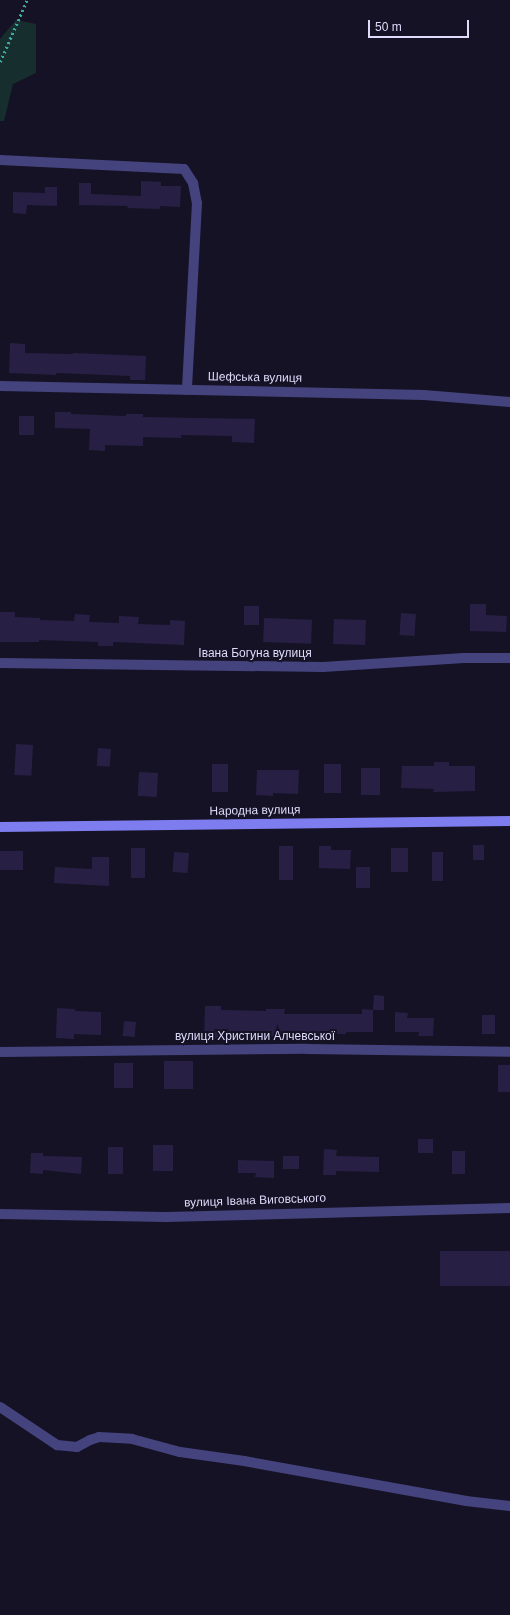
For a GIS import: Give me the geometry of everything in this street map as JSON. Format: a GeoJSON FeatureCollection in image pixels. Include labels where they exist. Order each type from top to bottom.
{"type":"FeatureCollection","features":[{"type":"Feature","properties":{"kind":"street"},"geometry":{"type":"LineString","coordinates":[[0,160],[184,169],[193,183],[198,203],[187,390]]}},
{"type":"Feature","properties":{"kind":"street","name":"Шефська вулиця"},"geometry":{"type":"LineString","coordinates":[[0,386],[424,394],[510,402]]}},
{"type":"Feature","properties":{"kind":"street","name":"Івана Богуна вулиця"},"geometry":{"type":"LineString","coordinates":[[0,663],[323,667],[464,658],[510,658]]}},
{"type":"Feature","properties":{"kind":"street","name":"Народна вулиця"},"geometry":{"type":"LineString","coordinates":[[0,827],[510,821]]}},
{"type":"Feature","properties":{"kind":"street","name":"вулиця Христини Алчевської"},"geometry":{"type":"LineString","coordinates":[[0,1052],[307,1049],[510,1052]]}},
{"type":"Feature","properties":{"kind":"street","name":"вулиця Івана Виговського"},"geometry":{"type":"LineString","coordinates":[[0,1214],[166,1217],[510,1208]]}},
{"type":"Feature","properties":{"kind":"street"},"geometry":{"type":"LineString","coordinates":[[0,1407],[57,1445],[77,1447],[99,1437],[132,1439],[180,1452],[244,1460],[466,1501],[510,1506]]}},
{"type":"Feature","properties":{"kind":"path"},"geometry":{"type":"LineString","coordinates":[[0,62],[27,0]]}},
{"type":"Feature","properties":{"kind":"green space"},"geometry":{"type":"Polygon","coordinates":[[[16,20],[36,24],[36,73],[13,84],[4,121],[0,121],[0,39],[16,20]]]}},
{"type":"Feature","properties":{"kind":"building"},"geometry":{"type":"Polygon","coordinates":[[[141,181],[161,182],[161,186],[181,186],[180,207],[160,206],[160,209],[127,208],[128,206],[79,205],[79,183],[91,183],[91,194],[141,196],[141,181]]]}},
{"type":"Feature","properties":{"kind":"building"},"geometry":{"type":"Polygon","coordinates":[[[45,187],[57,187],[57,206],[27,205],[26,214],[13,213],[13,192],[45,193],[45,187]]]}},
{"type":"Feature","properties":{"kind":"building"},"geometry":{"type":"Polygon","coordinates":[[[10,343],[25,344],[25,353],[146,356],[145,380],[130,380],[130,376],[9,373],[10,343]]]}},
{"type":"Feature","properties":{"kind":"building"},"geometry":{"type":"Polygon","coordinates":[[[55,412],[126,416],[126,414],[143,414],[143,417],[255,419],[254,443],[232,442],[232,436],[181,435],[181,438],[143,437],[143,446],[105,445],[105,451],[89,450],[90,429],[55,428],[55,412]]]}},
{"type":"Feature","properties":{"kind":"building"},"geometry":{"type":"Polygon","coordinates":[[[19,416],[34,416],[34,435],[19,435],[19,416]]]}},
{"type":"Feature","properties":{"kind":"building"},"geometry":{"type":"Polygon","coordinates":[[[470,604],[486,604],[486,615],[507,616],[506,632],[470,631],[470,604]]]}},
{"type":"Feature","properties":{"kind":"building"},"geometry":{"type":"Polygon","coordinates":[[[244,606],[259,606],[259,625],[244,625],[244,606]]]}},
{"type":"Feature","properties":{"kind":"building"},"geometry":{"type":"Polygon","coordinates":[[[0,612],[15,612],[15,617],[40,618],[40,620],[74,621],[75,614],[90,615],[89,622],[119,623],[119,616],[139,617],[138,624],[170,625],[170,620],[185,621],[184,645],[113,642],[113,646],[98,646],[98,642],[39,640],[39,642],[0,642],[0,612]]]}},
{"type":"Feature","properties":{"kind":"building"},"geometry":{"type":"Polygon","coordinates":[[[401,613],[416,614],[414,636],[399,635],[401,613]]]}},
{"type":"Feature","properties":{"kind":"building"},"geometry":{"type":"Polygon","coordinates":[[[264,618],[312,620],[311,644],[263,642],[264,618]]]}},
{"type":"Feature","properties":{"kind":"building"},"geometry":{"type":"Polygon","coordinates":[[[334,619],[366,620],[365,645],[333,644],[334,619]]]}},
{"type":"Feature","properties":{"kind":"building"},"geometry":{"type":"Polygon","coordinates":[[[16,744],[33,745],[31,776],[14,775],[16,744]]]}},
{"type":"Feature","properties":{"kind":"building"},"geometry":{"type":"Polygon","coordinates":[[[98,748],[111,749],[110,767],[97,766],[98,748]]]}},
{"type":"Feature","properties":{"kind":"building"},"geometry":{"type":"Polygon","coordinates":[[[434,762],[449,762],[449,766],[475,766],[475,791],[433,792],[434,789],[401,788],[402,766],[434,766],[434,762]]]}},
{"type":"Feature","properties":{"kind":"building"},"geometry":{"type":"Polygon","coordinates":[[[212,764],[228,764],[228,792],[212,792],[212,764]]]}},
{"type":"Feature","properties":{"kind":"building"},"geometry":{"type":"Polygon","coordinates":[[[324,764],[341,764],[341,793],[324,793],[324,764]]]}},
{"type":"Feature","properties":{"kind":"building"},"geometry":{"type":"Polygon","coordinates":[[[361,768],[380,768],[380,795],[361,795],[361,768]]]}},
{"type":"Feature","properties":{"kind":"building"},"geometry":{"type":"Polygon","coordinates":[[[257,770],[299,770],[298,794],[273,793],[273,796],[256,795],[257,770]]]}},
{"type":"Feature","properties":{"kind":"building"},"geometry":{"type":"Polygon","coordinates":[[[139,772],[158,773],[157,797],[138,796],[139,772]]]}},
{"type":"Feature","properties":{"kind":"building"},"geometry":{"type":"Polygon","coordinates":[[[473,845],[484,845],[484,860],[473,860],[473,845]]]}},
{"type":"Feature","properties":{"kind":"building"},"geometry":{"type":"Polygon","coordinates":[[[279,846],[293,846],[293,880],[279,880],[279,846]]]}},
{"type":"Feature","properties":{"kind":"building"},"geometry":{"type":"Polygon","coordinates":[[[319,846],[331,846],[331,850],[351,850],[350,869],[319,868],[319,846]]]}},
{"type":"Feature","properties":{"kind":"building"},"geometry":{"type":"Polygon","coordinates":[[[131,848],[145,848],[145,878],[131,878],[131,848]]]}},
{"type":"Feature","properties":{"kind":"building"},"geometry":{"type":"Polygon","coordinates":[[[391,848],[408,848],[408,872],[391,872],[391,848]]]}},
{"type":"Feature","properties":{"kind":"building"},"geometry":{"type":"Polygon","coordinates":[[[0,851],[23,851],[23,870],[0,870],[0,851]]]}},
{"type":"Feature","properties":{"kind":"building"},"geometry":{"type":"Polygon","coordinates":[[[174,852],[189,853],[188,873],[173,872],[174,852]]]}},
{"type":"Feature","properties":{"kind":"building"},"geometry":{"type":"Polygon","coordinates":[[[432,852],[443,852],[443,881],[432,881],[432,852]]]}},
{"type":"Feature","properties":{"kind":"building"},"geometry":{"type":"Polygon","coordinates":[[[92,857],[109,857],[109,886],[54,883],[55,867],[92,869],[92,857]]]}},
{"type":"Feature","properties":{"kind":"building"},"geometry":{"type":"Polygon","coordinates":[[[356,867],[370,867],[370,888],[356,888],[356,867]]]}},
{"type":"Feature","properties":{"kind":"building"},"geometry":{"type":"Polygon","coordinates":[[[374,995],[384,996],[384,1010],[373,1010],[374,995]]]}},
{"type":"Feature","properties":{"kind":"building"},"geometry":{"type":"Polygon","coordinates":[[[205,1006],[221,1006],[221,1010],[266,1011],[266,1009],[285,1009],[284,1014],[362,1014],[362,1009],[373,1010],[373,1032],[346,1032],[346,1034],[284,1033],[284,1037],[220,1036],[220,1039],[204,1039],[205,1006]]]}},
{"type":"Feature","properties":{"kind":"building"},"geometry":{"type":"Polygon","coordinates":[[[57,1008],[75,1009],[75,1011],[101,1012],[101,1035],[74,1034],[74,1039],[56,1038],[57,1008]]]}},
{"type":"Feature","properties":{"kind":"building"},"geometry":{"type":"Polygon","coordinates":[[[395,1012],[408,1013],[407,1018],[434,1018],[433,1036],[418,1036],[419,1032],[395,1032],[395,1012]]]}},
{"type":"Feature","properties":{"kind":"building"},"geometry":{"type":"Polygon","coordinates":[[[482,1015],[495,1015],[495,1034],[482,1034],[482,1015]]]}},
{"type":"Feature","properties":{"kind":"building"},"geometry":{"type":"Polygon","coordinates":[[[124,1021],[136,1022],[135,1037],[123,1036],[124,1021]]]}},
{"type":"Feature","properties":{"kind":"building"},"geometry":{"type":"Polygon","coordinates":[[[164,1061],[193,1061],[193,1089],[164,1089],[164,1061]]]}},
{"type":"Feature","properties":{"kind":"building"},"geometry":{"type":"Polygon","coordinates":[[[114,1063],[133,1063],[133,1088],[114,1088],[114,1063]]]}},
{"type":"Feature","properties":{"kind":"building"},"geometry":{"type":"Polygon","coordinates":[[[498,1065],[510,1065],[510,1092],[498,1092],[498,1065]]]}},
{"type":"Feature","properties":{"kind":"building"},"geometry":{"type":"Polygon","coordinates":[[[418,1139],[433,1139],[433,1153],[418,1153],[418,1139]]]}},
{"type":"Feature","properties":{"kind":"building"},"geometry":{"type":"Polygon","coordinates":[[[153,1145],[173,1145],[173,1171],[153,1171],[153,1145]]]}},
{"type":"Feature","properties":{"kind":"building"},"geometry":{"type":"Polygon","coordinates":[[[108,1147],[123,1147],[123,1174],[108,1174],[108,1147]]]}},
{"type":"Feature","properties":{"kind":"building"},"geometry":{"type":"Polygon","coordinates":[[[324,1149],[337,1150],[336,1156],[379,1157],[379,1172],[336,1171],[336,1175],[323,1175],[324,1149]]]}},
{"type":"Feature","properties":{"kind":"building"},"geometry":{"type":"Polygon","coordinates":[[[452,1151],[465,1151],[465,1174],[452,1174],[452,1151]]]}},
{"type":"Feature","properties":{"kind":"building"},"geometry":{"type":"Polygon","coordinates":[[[31,1153],[43,1153],[43,1156],[82,1157],[81,1174],[43,1170],[43,1174],[30,1173],[31,1153]]]}},
{"type":"Feature","properties":{"kind":"building"},"geometry":{"type":"Polygon","coordinates":[[[283,1156],[299,1156],[299,1169],[283,1169],[283,1156]]]}},
{"type":"Feature","properties":{"kind":"building"},"geometry":{"type":"Polygon","coordinates":[[[238,1160],[274,1161],[274,1178],[255,1177],[256,1173],[238,1173],[238,1160]]]}},
{"type":"Feature","properties":{"kind":"building"},"geometry":{"type":"Polygon","coordinates":[[[440,1251],[510,1251],[510,1286],[440,1286],[440,1251]]]}}]}
